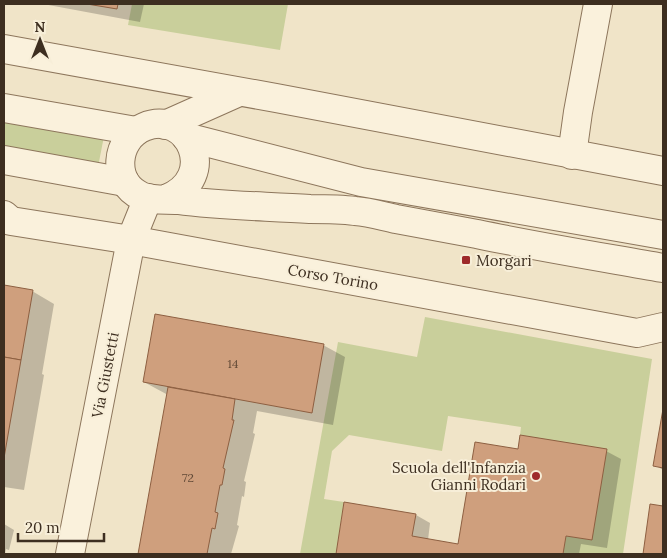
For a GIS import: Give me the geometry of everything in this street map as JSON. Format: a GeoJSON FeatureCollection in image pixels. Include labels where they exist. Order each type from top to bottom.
{"type":"FeatureCollection","features":[{"type":"Feature","properties":{"kind":"street"},"geometry":{"type":"LineString","coordinates":[[572,155],[598,4]]}},
{"type":"Feature","properties":{"kind":"street"},"geometry":{"type":"LineString","coordinates":[[4,50],[663,171]]}},
{"type":"Feature","properties":{"kind":"street"},"geometry":{"type":"LineString","coordinates":[[175,131],[239,92]]}},
{"type":"Feature","properties":{"kind":"street"},"geometry":{"type":"LineString","coordinates":[[4,108],[136,131]]}},
{"type":"Feature","properties":{"kind":"street"},"geometry":{"type":"LineString","coordinates":[[663,235],[361,182],[155,124],[145,126],[136,131],[125,144],[120,160],[125,182],[131,189],[139,195],[157,199],[355,211],[663,268]]}},
{"type":"Feature","properties":{"kind":"street"},"geometry":{"type":"LineString","coordinates":[[157,199],[178,194],[188,185],[194,174],[196,160],[193,148],[175,131]]}},
{"type":"Feature","properties":{"kind":"street"},"geometry":{"type":"LineString","coordinates":[[4,160],[125,182]]}},
{"type":"Feature","properties":{"kind":"street","name":"Via Giustetti"},"geometry":{"type":"LineString","coordinates":[[70,554],[131,240],[157,199]]}},
{"type":"Feature","properties":{"kind":"street","name":"Corso Torino"},"geometry":{"type":"LineString","coordinates":[[4,215],[11,221],[131,240],[637,333],[663,327]]}},
{"type":"Feature","properties":{"kind":"green space"},"geometry":{"type":"Polygon","coordinates":[[[132,4],[288,4],[280,50],[128,25],[132,4]]]}},
{"type":"Feature","properties":{"kind":"green space"},"geometry":{"type":"Polygon","coordinates":[[[4,114],[105,131],[98,167],[4,149],[4,114]]]}},
{"type":"Feature","properties":{"kind":"green space"},"geometry":{"type":"Polygon","coordinates":[[[425,317],[652,359],[623,554],[563,554],[566,536],[592,540],[520,435],[521,427],[448,416],[442,451],[349,435],[332,451],[324,499],[344,502],[336,554],[300,554],[338,342],[417,357],[425,317]]]}},
{"type":"Feature","properties":{"kind":"building"},"geometry":{"type":"Polygon","coordinates":[[[87,4],[118,4],[117,9],[87,4]]]}},
{"type":"Feature","properties":{"kind":"building"},"geometry":{"type":"Polygon","coordinates":[[[4,285],[33,290],[21,360],[4,357],[4,285]]]}},
{"type":"Feature","properties":{"kind":"building"},"geometry":{"type":"Polygon","coordinates":[[[155,314],[324,344],[312,413],[143,382],[155,314]]]}},
{"type":"Feature","properties":{"kind":"building"},"geometry":{"type":"Polygon","coordinates":[[[4,357],[21,360],[4,458],[4,357]]]}},
{"type":"Feature","properties":{"kind":"building"},"geometry":{"type":"Polygon","coordinates":[[[168,387],[235,399],[232,420],[234,420],[215,512],[218,513],[215,529],[212,528],[207,554],[138,554],[168,387]]]}},
{"type":"Feature","properties":{"kind":"building"},"geometry":{"type":"Polygon","coordinates":[[[663,409],[663,468],[653,466],[663,409]]]}},
{"type":"Feature","properties":{"kind":"building","name":"Scuola dell'Infanzia Gianni Rodari"},"geometry":{"type":"Polygon","coordinates":[[[520,435],[607,449],[592,540],[566,536],[563,554],[336,554],[344,502],[416,514],[412,536],[458,544],[475,442],[518,449],[520,435]]]}},
{"type":"Feature","properties":{"kind":"building"},"geometry":{"type":"Polygon","coordinates":[[[650,504],[663,506],[663,554],[643,554],[650,504]]]}},
{"type":"Feature","properties":{"kind":"place","name":"Morgari"},"geometry":{"type":"Point","coordinates":[466,260]}},
{"type":"Feature","properties":{"kind":"place","name":"Scuola dell'Infanzia Gianni Rodari"},"geometry":{"type":"Point","coordinates":[536,476]}}]}
